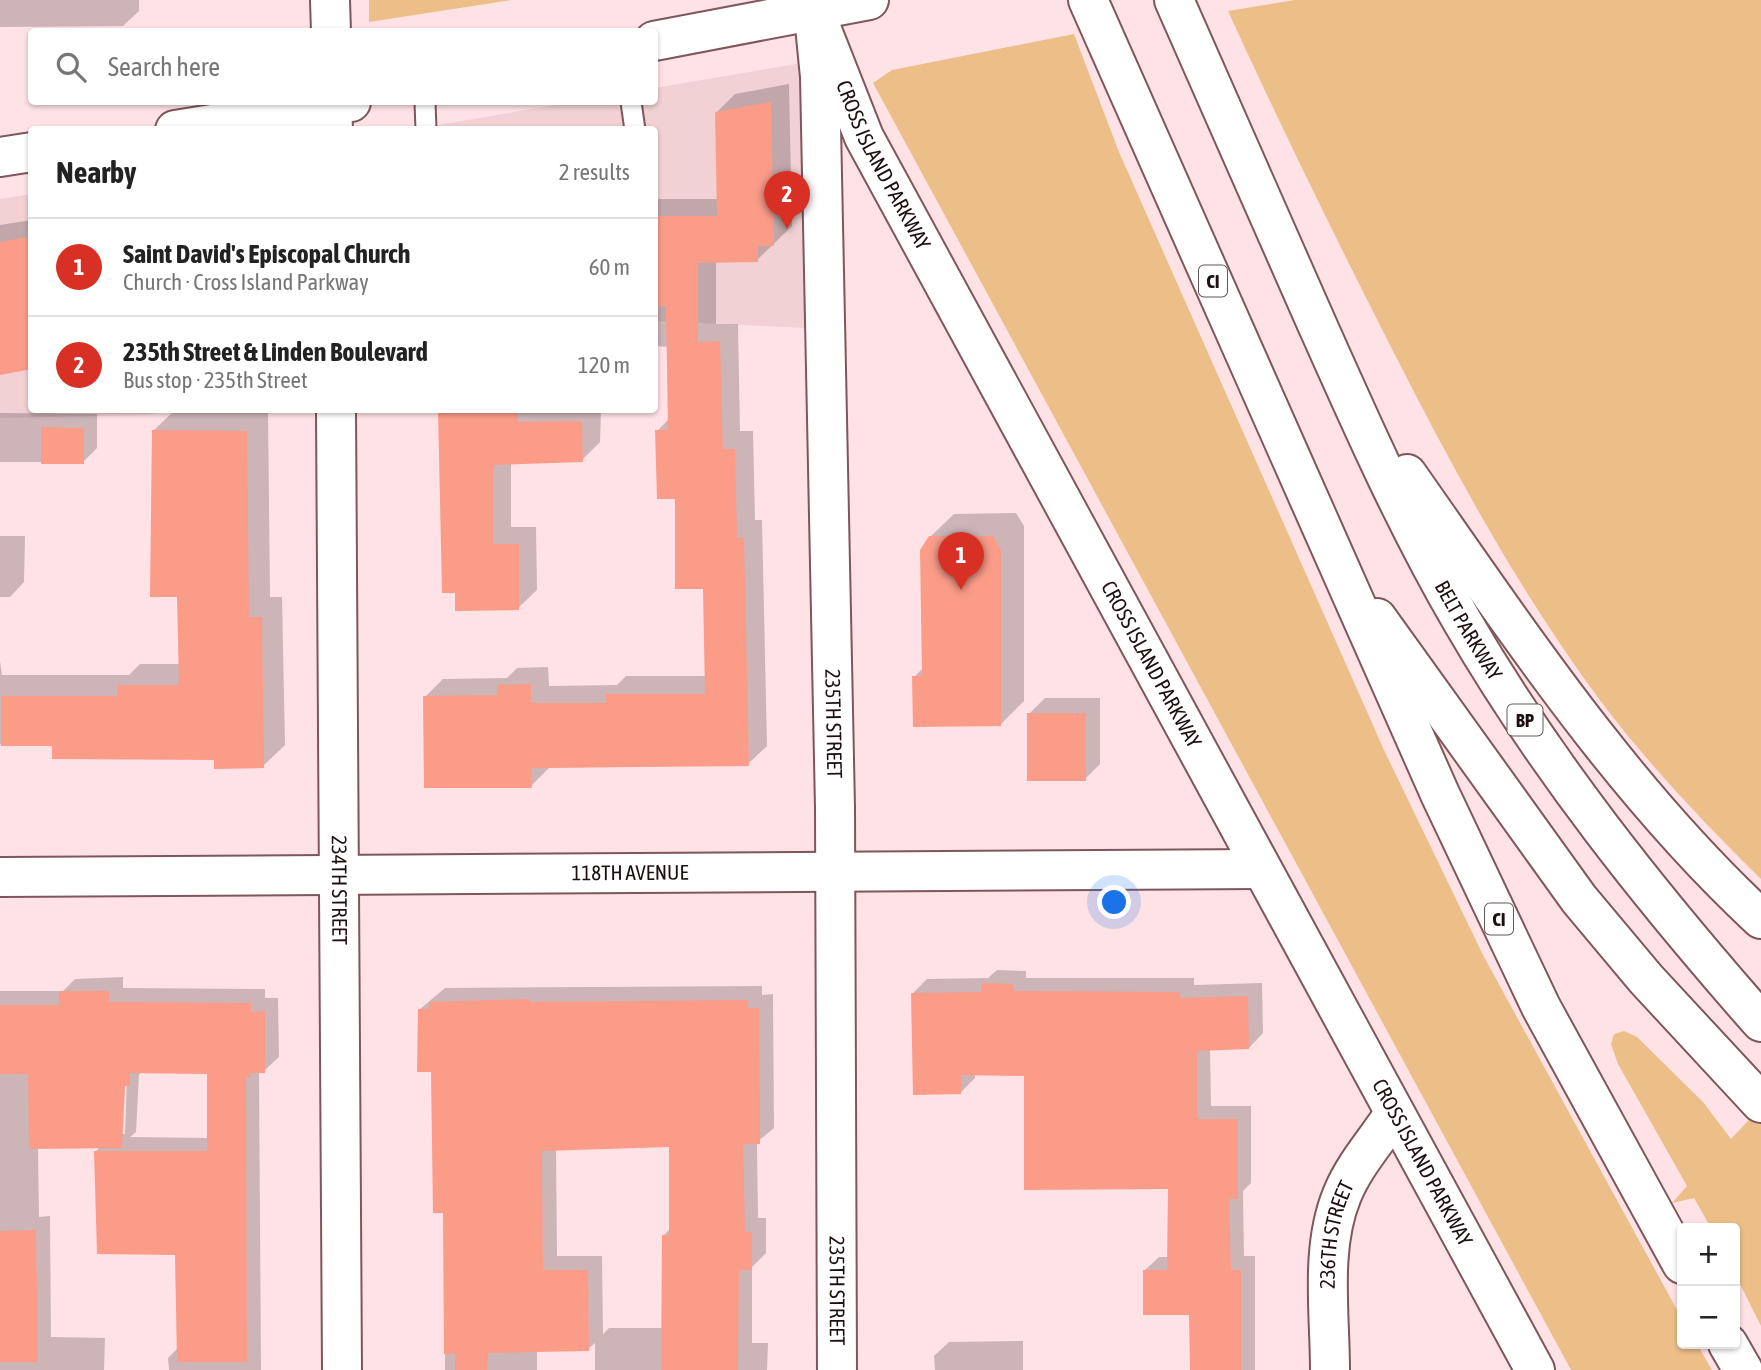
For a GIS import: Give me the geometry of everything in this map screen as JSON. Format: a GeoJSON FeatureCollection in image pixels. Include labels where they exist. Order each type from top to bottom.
{"type":"FeatureCollection","features":[{"type":"Feature","properties":{"kind":"main road"},"geometry":{"type":"LineString","coordinates":[[330,0],[331,28]]}},
{"type":"Feature","properties":{"kind":"main road"},"geometry":{"type":"LineString","coordinates":[[658,40],[802,5],[869,0]]}},
{"type":"Feature","properties":{"kind":"main road","name":"CI"},"geometry":{"type":"LineString","coordinates":[[1088,0],[1440,794],[1541,1007],[1677,1255]]}},
{"type":"Feature","properties":{"kind":"main road"},"geometry":{"type":"LineString","coordinates":[[1174,0],[1343,383],[1587,726],[1677,833],[1761,919]]}},
{"type":"Feature","properties":{"kind":"main road","name":"CROSS ISLAND PARKWAY"},"geometry":{"type":"LineString","coordinates":[[802,5],[820,77]]}},
{"type":"Feature","properties":{"kind":"main road","name":"CROSS ISLAND PARKWAY"},"geometry":{"type":"LineString","coordinates":[[802,5],[864,137],[1535,1370]]}},
{"type":"Feature","properties":{"kind":"main road","name":"235TH STREET"},"geometry":{"type":"LineString","coordinates":[[820,77],[836,872],[837,1370]]}},
{"type":"Feature","properties":{"kind":"main road"},"geometry":{"type":"LineString","coordinates":[[206,126],[337,109]]}},
{"type":"Feature","properties":{"kind":"main road"},"geometry":{"type":"LineString","coordinates":[[0,157],[28,153]]}},
{"type":"Feature","properties":{"kind":"main road","name":"BELT PARKWAY"},"geometry":{"type":"LineString","coordinates":[[1343,383],[1428,559],[1510,699],[1636,875],[1761,1021]]}},
{"type":"Feature","properties":{"kind":"main road","name":"234TH STREET"},"geometry":{"type":"LineString","coordinates":[[336,413],[342,1370]]}},
{"type":"Feature","properties":{"kind":"main road"},"geometry":{"type":"LineString","coordinates":[[1336,563],[1432,691],[1579,899],[1646,979],[1761,1103]]}},
{"type":"Feature","properties":{"kind":"main road","name":"118TH AVENUE"},"geometry":{"type":"LineString","coordinates":[[0,877],[1261,869]]}},
{"type":"Feature","properties":{"kind":"main road","name":"236TH STREET"},"geometry":{"type":"LineString","coordinates":[[1330,1370],[1329,1260],[1335,1217],[1350,1178],[1394,1114]]}},
{"type":"Feature","properties":{"kind":"main road"},"geometry":{"type":"LineString","coordinates":[[1731,1349],[1743,1370]]}},
{"type":"Feature","properties":{"kind":"lane"},"geometry":{"type":"LineString","coordinates":[[425,105],[426,126]]}},
{"type":"Feature","properties":{"kind":"lane"},"geometry":{"type":"LineString","coordinates":[[631,105],[634,126]]}},
{"type":"Feature","properties":{"kind":"shaded area"},"geometry":{"type":"Polygon","coordinates":[[[369,0],[512,0],[369,22],[369,0]]]}},
{"type":"Feature","properties":{"kind":"shaded area"},"geometry":{"type":"Polygon","coordinates":[[[1295,0],[1761,0],[1761,879],[1679,794],[1602,703],[1516,575],[1439,440],[1329,223],[1228,11],[1295,0]]]}},
{"type":"Feature","properties":{"kind":"shaded area"},"geometry":{"type":"Polygon","coordinates":[[[1074,34],[1119,152],[1384,750],[1483,955],[1677,1310],[1677,1349],[1700,1349],[1712,1370],[1571,1370],[873,83],[892,70],[1074,34]]]}},
{"type":"Feature","properties":{"kind":"shaded area"},"geometry":{"type":"Polygon","coordinates":[[[802,63],[805,328],[658,321],[658,126],[432,126],[555,105],[658,105],[658,87],[802,63]]]}},
{"type":"Feature","properties":{"kind":"shaded area"},"geometry":{"type":"Polygon","coordinates":[[[28,194],[28,413],[157,413],[0,418],[0,199],[28,194]]]}},
{"type":"Feature","properties":{"kind":"shaded area"},"geometry":{"type":"Polygon","coordinates":[[[1624,1031],[1637,1037],[1703,1102],[1731,1139],[1761,1107],[1761,1326],[1740,1284],[1740,1223],[1708,1223],[1694,1198],[1672,1203],[1687,1186],[1618,1064],[1611,1044],[1614,1034],[1624,1031]]]}},
{"type":"Feature","properties":{"kind":"building"},"geometry":{"type":"Polygon","coordinates":[[[771,102],[774,246],[758,246],[758,262],[698,263],[698,342],[720,341],[723,449],[735,449],[737,538],[744,538],[749,766],[531,768],[532,788],[424,788],[423,696],[497,695],[497,685],[531,684],[531,703],[606,703],[606,694],[705,694],[703,589],[675,589],[675,499],[657,499],[655,430],[668,430],[666,306],[658,306],[658,216],[717,216],[715,112],[771,102]]]}},
{"type":"Feature","properties":{"kind":"building"},"geometry":{"type":"Polygon","coordinates":[[[28,237],[28,370],[0,375],[0,242],[28,237]]]}},
{"type":"Feature","properties":{"kind":"building"},"geometry":{"type":"Polygon","coordinates":[[[438,413],[518,413],[518,422],[582,421],[583,462],[493,465],[493,544],[519,544],[519,610],[455,611],[455,593],[442,593],[438,413]]]}},
{"type":"Feature","properties":{"kind":"building"},"geometry":{"type":"Polygon","coordinates":[[[41,427],[84,428],[84,464],[41,464],[41,427]]]}},
{"type":"Feature","properties":{"kind":"building"},"geometry":{"type":"Polygon","coordinates":[[[152,430],[247,431],[249,617],[262,617],[264,768],[214,769],[214,760],[52,759],[52,746],[1,746],[1,696],[117,696],[117,685],[179,685],[177,597],[150,597],[152,430]]]}},
{"type":"Feature","properties":{"kind":"building"},"geometry":{"type":"Polygon","coordinates":[[[929,536],[993,536],[1001,550],[1001,726],[913,727],[912,676],[922,676],[920,550],[929,536]]]}},
{"type":"Feature","properties":{"kind":"building"},"geometry":{"type":"Polygon","coordinates":[[[1027,713],[1085,713],[1086,781],[1027,781],[1027,713]]]}},
{"type":"Feature","properties":{"kind":"building"},"geometry":{"type":"Polygon","coordinates":[[[981,983],[1013,984],[1013,991],[1180,992],[1180,998],[1248,996],[1249,1049],[1197,1051],[1197,1119],[1238,1119],[1238,1199],[1229,1199],[1231,1270],[1241,1270],[1241,1370],[1190,1370],[1189,1315],[1143,1315],[1143,1270],[1167,1270],[1168,1189],[1024,1190],[1024,1076],[961,1075],[961,1094],[913,1095],[911,993],[981,992],[981,983]]]}},
{"type":"Feature","properties":{"kind":"building"},"geometry":{"type":"Polygon","coordinates":[[[59,991],[109,991],[109,1002],[251,1003],[251,1012],[265,1011],[265,1073],[250,1073],[250,1078],[246,1077],[247,1362],[177,1362],[175,1255],[97,1254],[94,1151],[207,1151],[207,1074],[130,1073],[130,1086],[125,1086],[122,1148],[29,1149],[28,1074],[0,1074],[0,1005],[59,1005],[59,991]]]}},
{"type":"Feature","properties":{"kind":"building"},"geometry":{"type":"Polygon","coordinates":[[[530,999],[530,1002],[748,1000],[748,1008],[759,1008],[760,1144],[743,1144],[745,1232],[752,1232],[752,1270],[739,1270],[738,1370],[661,1370],[662,1235],[669,1235],[669,1147],[542,1151],[543,1270],[588,1270],[589,1351],[488,1353],[487,1370],[455,1370],[455,1354],[444,1354],[443,1213],[433,1213],[431,1072],[417,1072],[418,1009],[429,1009],[429,1002],[530,999]]]}},
{"type":"Feature","properties":{"kind":"building"},"geometry":{"type":"Polygon","coordinates":[[[36,1230],[38,1362],[0,1362],[0,1231],[36,1230]]]}},
{"type":"Feature","properties":{"kind":"place","name":"235th Street & Linden Boulevard"},"geometry":{"type":"Point","coordinates":[787,229]}},
{"type":"Feature","properties":{"kind":"place","name":"Saint David's Episcopal Church"},"geometry":{"type":"Point","coordinates":[961,590]}}]}
